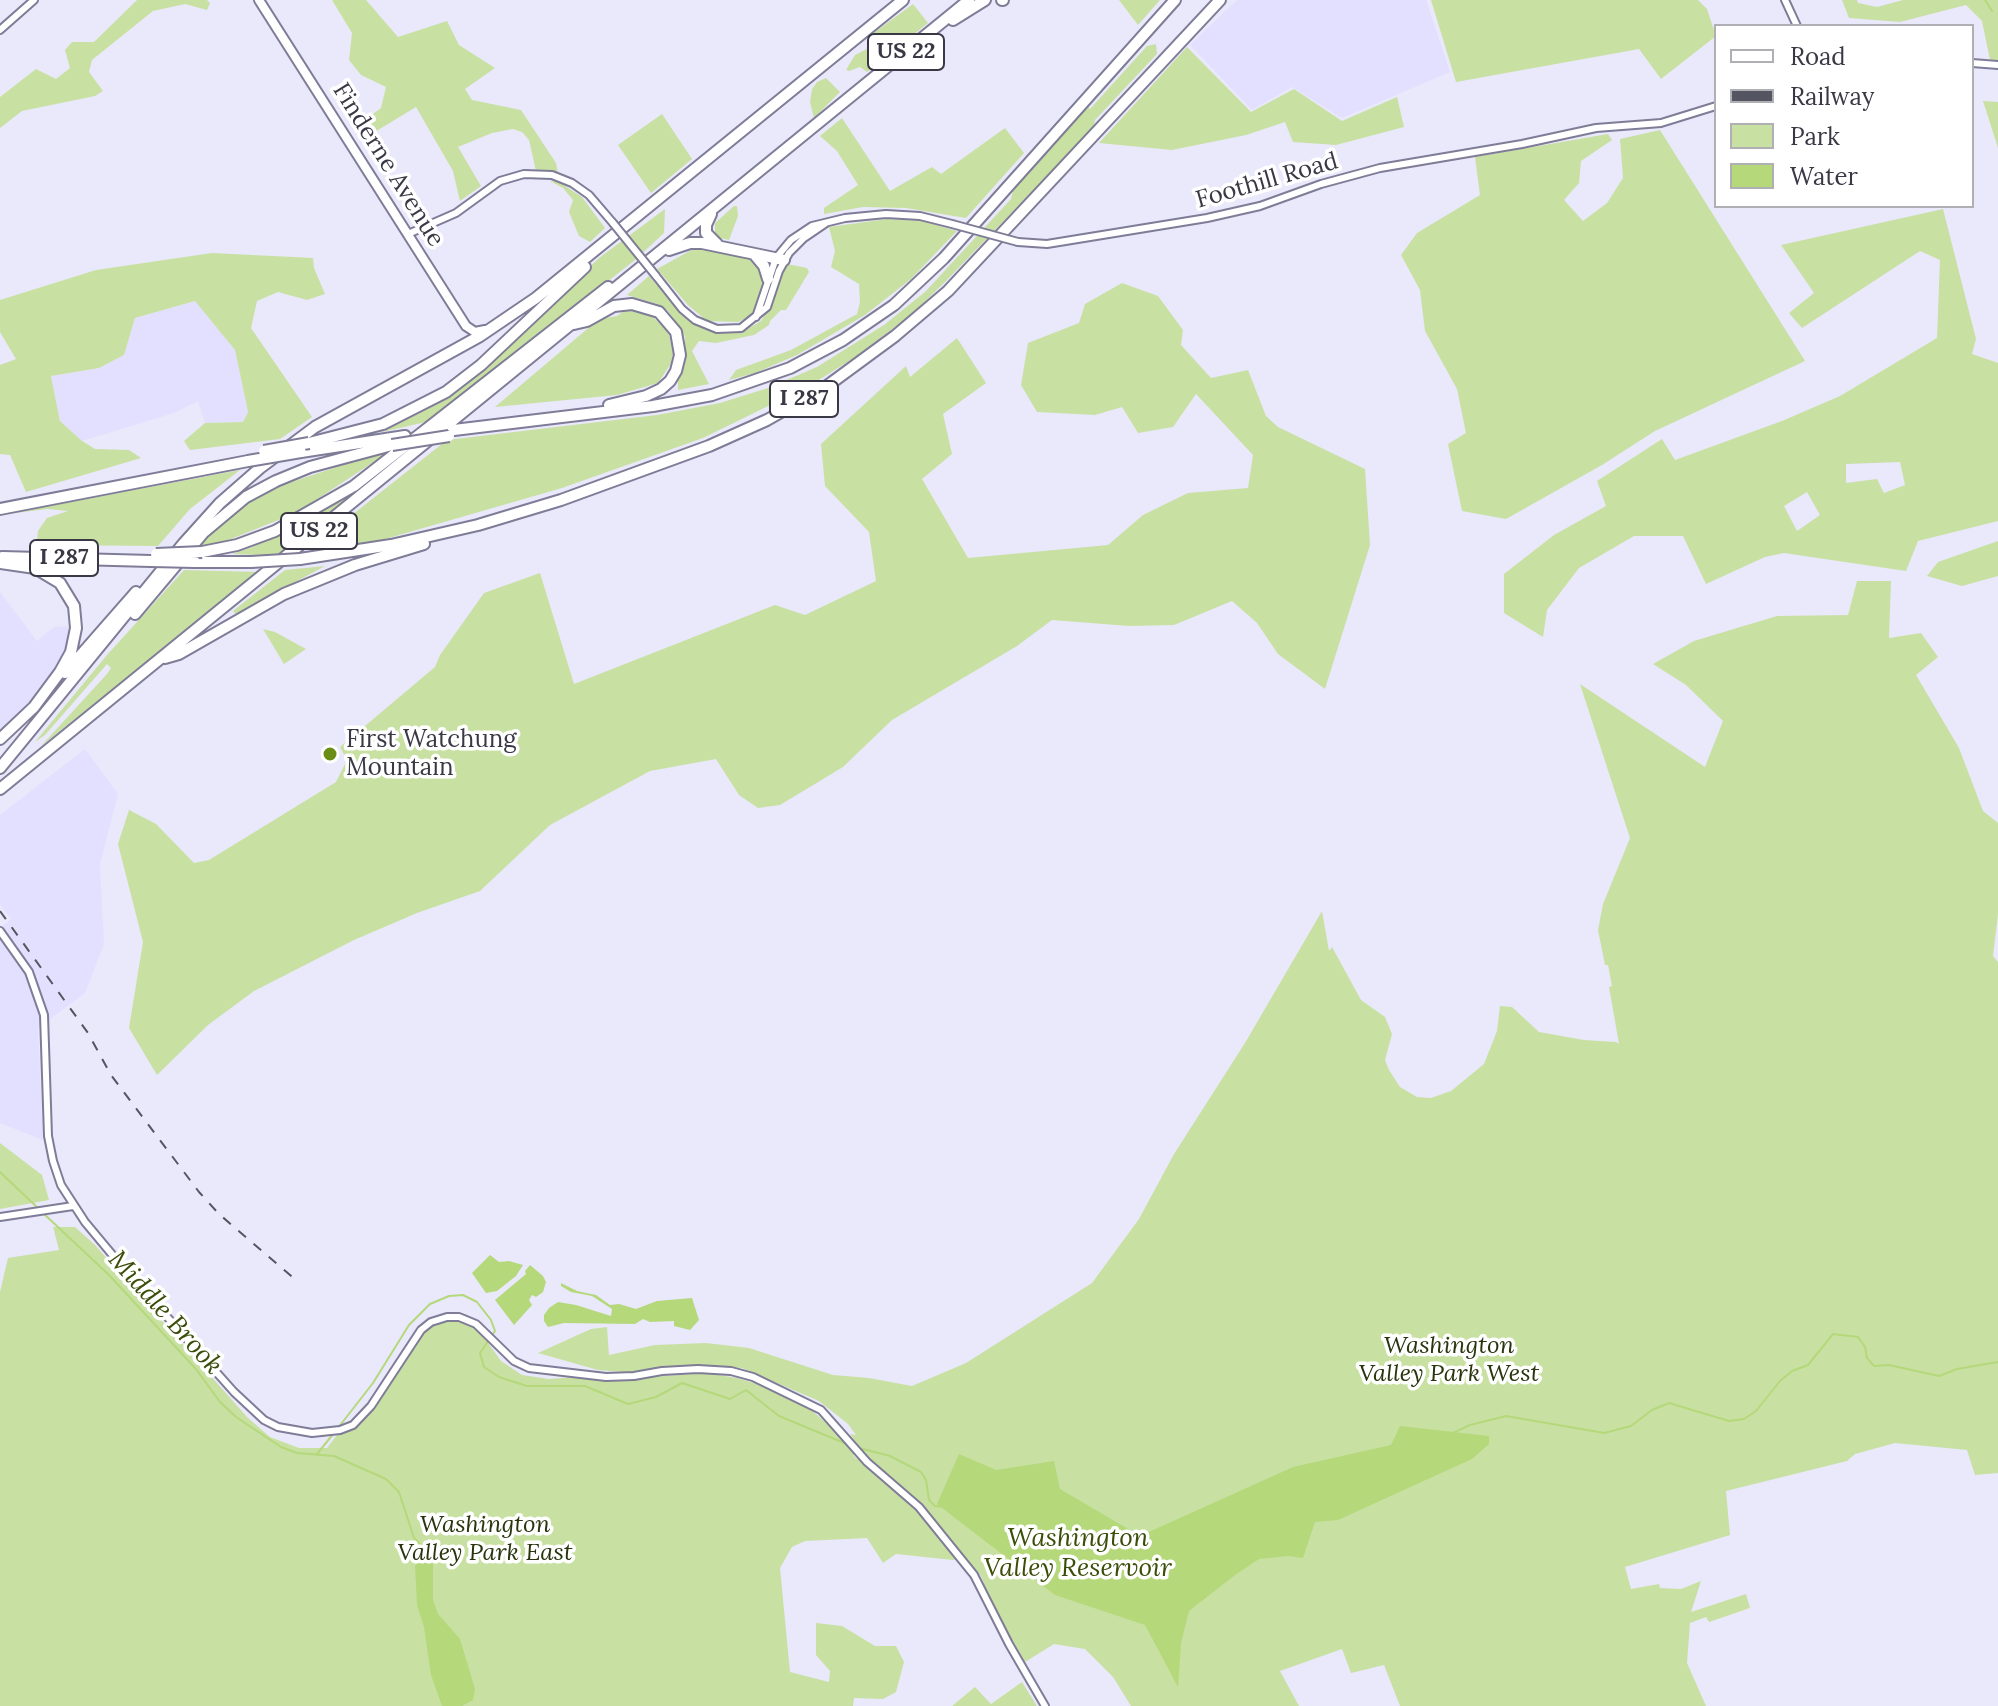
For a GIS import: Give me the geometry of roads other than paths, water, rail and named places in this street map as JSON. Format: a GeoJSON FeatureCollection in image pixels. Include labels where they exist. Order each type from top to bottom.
{"type":"FeatureCollection","features":[{"type":"Feature","properties":{"kind":"highway","name":"US 22"},"geometry":{"type":"LineString","coordinates":[[0,768],[211,512],[277,453],[330,418],[494,327],[607,242],[903,0]]}},
{"type":"Feature","properties":{"kind":"highway","name":"US 22"},"geometry":{"type":"LineString","coordinates":[[0,789],[969,0]]}},
{"type":"Feature","properties":{"kind":"highway"},"geometry":{"type":"LineString","coordinates":[[926,35],[985,0]]}},
{"type":"Feature","properties":{"kind":"highway","name":"I 287"},"geometry":{"type":"LineString","coordinates":[[0,509],[301,452],[672,403],[743,385],[809,359],[873,321],[944,258],[1175,0]]}},
{"type":"Feature","properties":{"kind":"highway","name":"I 287"},"geometry":{"type":"LineString","coordinates":[[0,557],[129,560],[199,557],[251,562],[369,549],[478,525],[615,482],[709,446],[797,403],[866,359],[915,321],[970,269],[1220,0]]}},
{"type":"Feature","properties":{"kind":"highway"},"geometry":{"type":"LineString","coordinates":[[717,206],[707,221],[706,230],[708,237],[719,245]]}},
{"type":"Feature","properties":{"kind":"highway"},"geometry":{"type":"LineString","coordinates":[[199,557],[275,531],[354,486],[686,225],[696,224]]}},
{"type":"Feature","properties":{"kind":"highway"},"geometry":{"type":"LineString","coordinates":[[217,467],[226,459],[309,443],[383,424],[446,392],[498,350],[607,242]]}},
{"type":"Feature","properties":{"kind":"highway"},"geometry":{"type":"LineString","coordinates":[[661,252],[690,243],[719,245],[780,259]]}},
{"type":"Feature","properties":{"kind":"highway"},"geometry":{"type":"LineString","coordinates":[[752,253],[764,266],[768,279]]}},
{"type":"Feature","properties":{"kind":"highway"},"geometry":{"type":"LineString","coordinates":[[572,325],[587,321],[614,306],[638,304],[663,315],[679,341],[678,366],[666,385],[646,396],[602,406],[593,412]]}},
{"type":"Feature","properties":{"kind":"highway"},"geometry":{"type":"LineString","coordinates":[[70,681],[80,677],[203,533],[232,507],[259,489],[348,455],[452,433]]}},
{"type":"Feature","properties":{"kind":"highway"},"geometry":{"type":"LineString","coordinates":[[160,660],[179,654],[259,606],[308,583],[478,525]]}},
{"type":"Feature","properties":{"kind":"highway"},"geometry":{"type":"LineString","coordinates":[[0,563],[46,573],[60,583],[74,606],[76,628],[71,652],[40,701]]}},
{"type":"Feature","properties":{"kind":"highway"},"geometry":{"type":"LineString","coordinates":[[0,739],[40,701],[156,571],[163,569]]}},
{"type":"Feature","properties":{"kind":"main road","name":"Finderne Avenue"},"geometry":{"type":"LineString","coordinates":[[259,0],[466,326]]}},
{"type":"Feature","properties":{"kind":"main road"},"geometry":{"type":"LineString","coordinates":[[466,326],[478,332],[494,327]]}},
{"type":"Feature","properties":{"kind":"main road"},"geometry":{"type":"LineString","coordinates":[[461,347],[468,334],[466,326]]}},
{"type":"Feature","properties":{"kind":"street"},"geometry":{"type":"LineString","coordinates":[[0,30],[34,0]]}},
{"type":"Feature","properties":{"kind":"street"},"geometry":{"type":"LineString","coordinates":[[1785,0],[1796,24]]}},
{"type":"Feature","properties":{"kind":"street"},"geometry":{"type":"LineString","coordinates":[[1974,63],[1998,65]]}},
{"type":"Feature","properties":{"kind":"street","name":"Foothill Road"},"geometry":{"type":"LineString","coordinates":[[756,317],[768,279],[797,234],[812,226],[845,218],[886,214],[920,216],[1018,242],[1047,244],[1194,221],[1260,206],[1321,184],[1380,168],[1596,128],[1661,123],[1714,107]]}},
{"type":"Feature","properties":{"kind":"street"},"geometry":{"type":"LineString","coordinates":[[408,234],[456,213],[500,181],[524,174],[552,175],[572,183],[589,195],[682,309],[701,324],[732,329],[756,317]]}},
{"type":"Feature","properties":{"kind":"street","name":"Foothill Road"},"geometry":{"type":"LineString","coordinates":[[756,317],[767,307],[780,259]]}},
{"type":"Feature","properties":{"kind":"street"},"geometry":{"type":"LineString","coordinates":[[0,931],[24,964],[41,1003],[47,1043],[49,1144],[58,1178],[73,1206],[120,1264],[257,1415],[269,1423],[294,1431],[336,1431],[353,1425],[371,1406],[416,1335],[426,1325],[452,1316],[471,1321],[514,1361],[535,1370],[606,1377],[690,1369],[742,1373],[813,1403],[867,1462],[915,1503],[966,1564],[1045,1706]]}},
{"type":"Feature","properties":{"kind":"street"},"geometry":{"type":"LineString","coordinates":[[0,1217],[73,1206]]}},
{"type":"Feature","properties":{"kind":"water"},"geometry":{"type":"Polygon","coordinates":[[[490,1255],[499,1262],[523,1265],[516,1276],[497,1291],[486,1293],[472,1273],[490,1255]]]}},
{"type":"Feature","properties":{"kind":"water"},"geometry":{"type":"Polygon","coordinates":[[[530,1265],[546,1282],[543,1292],[536,1297],[532,1295],[529,1300],[532,1305],[514,1325],[495,1300],[526,1274],[530,1265]]]}},
{"type":"Feature","properties":{"kind":"water"},"geometry":{"type":"Polygon","coordinates":[[[561,1283],[596,1295],[610,1305],[636,1309],[657,1301],[692,1298],[699,1320],[690,1330],[674,1326],[674,1321],[650,1322],[643,1319],[635,1324],[564,1323],[548,1327],[544,1315],[558,1302],[611,1316],[612,1309],[592,1296],[571,1292],[561,1283]]]}},
{"type":"Feature","properties":{"kind":"water","name":"Washington Valley Reservoir"},"geometry":{"type":"Polygon","coordinates":[[[1400,1426],[1489,1436],[1489,1444],[1472,1459],[1338,1520],[1315,1522],[1303,1558],[1259,1559],[1235,1575],[1189,1611],[1181,1643],[1178,1687],[1145,1625],[1055,1595],[937,1504],[959,1454],[996,1470],[1054,1461],[1060,1489],[1140,1536],[1293,1467],[1391,1445],[1400,1426]]]}},
{"type":"Feature","properties":{"kind":"water"},"geometry":{"type":"Polygon","coordinates":[[[430,1542],[433,1549],[433,1600],[438,1614],[460,1639],[475,1689],[473,1700],[462,1706],[442,1706],[431,1675],[424,1627],[417,1605],[415,1566],[430,1542]]]}},
{"type":"Feature","properties":{"kind":"waterway"},"geometry":{"type":"LineString","coordinates":[[1985,0],[1992,11]]}},
{"type":"Feature","properties":{"kind":"waterway","name":"Middle Brook"},"geometry":{"type":"LineString","coordinates":[[0,1172],[39,1209]]}},
{"type":"Feature","properties":{"kind":"waterway","name":"Middle Brook"},"geometry":{"type":"LineString","coordinates":[[43,1213],[109,1275],[236,1417],[281,1447],[297,1453],[334,1456],[386,1479],[399,1492],[414,1538],[425,1549]]}},
{"type":"Feature","properties":{"kind":"waterway"},"geometry":{"type":"LineString","coordinates":[[338,1428],[373,1383],[409,1325],[430,1304],[449,1296],[463,1295],[477,1302],[491,1320],[495,1331],[480,1353],[484,1367],[499,1377],[527,1386],[585,1386],[628,1404],[656,1397],[682,1383],[730,1399],[746,1390],[779,1416],[849,1445]]}},
{"type":"Feature","properties":{"kind":"waterway"},"geometry":{"type":"LineString","coordinates":[[1453,1433],[1470,1425],[1506,1416],[1604,1433],[1631,1426],[1652,1410],[1669,1403],[1729,1421],[1744,1419],[1756,1411],[1780,1381],[1792,1371],[1808,1365],[1833,1334],[1858,1337],[1874,1366],[1889,1365],[1939,1376],[1957,1369],[1998,1362]]}},
{"type":"Feature","properties":{"kind":"waterway"},"geometry":{"type":"LineString","coordinates":[[317,1454],[334,1433]]}},
{"type":"Feature","properties":{"kind":"waterway"},"geometry":{"type":"LineString","coordinates":[[859,1448],[890,1456],[921,1472],[926,1480],[929,1500],[935,1506],[944,1507]]}},
{"type":"Feature","properties":{"kind":"railway"},"geometry":{"type":"LineString","coordinates":[[0,911],[88,1033],[111,1075],[199,1192],[219,1214],[297,1281]]}},
{"type":"Feature","properties":{"kind":"place","name":"First Watchung Mountain"},"geometry":{"type":"Point","coordinates":[330,754]}},
{"type":"Feature","properties":{"kind":"park label","name":"Washington Valley Park West"},"geometry":{"type":"Point","coordinates":[1449,1360]}},
{"type":"Feature","properties":{"kind":"park label","name":"Washington Valley Park East"},"geometry":{"type":"Point","coordinates":[485,1539]}}]}
